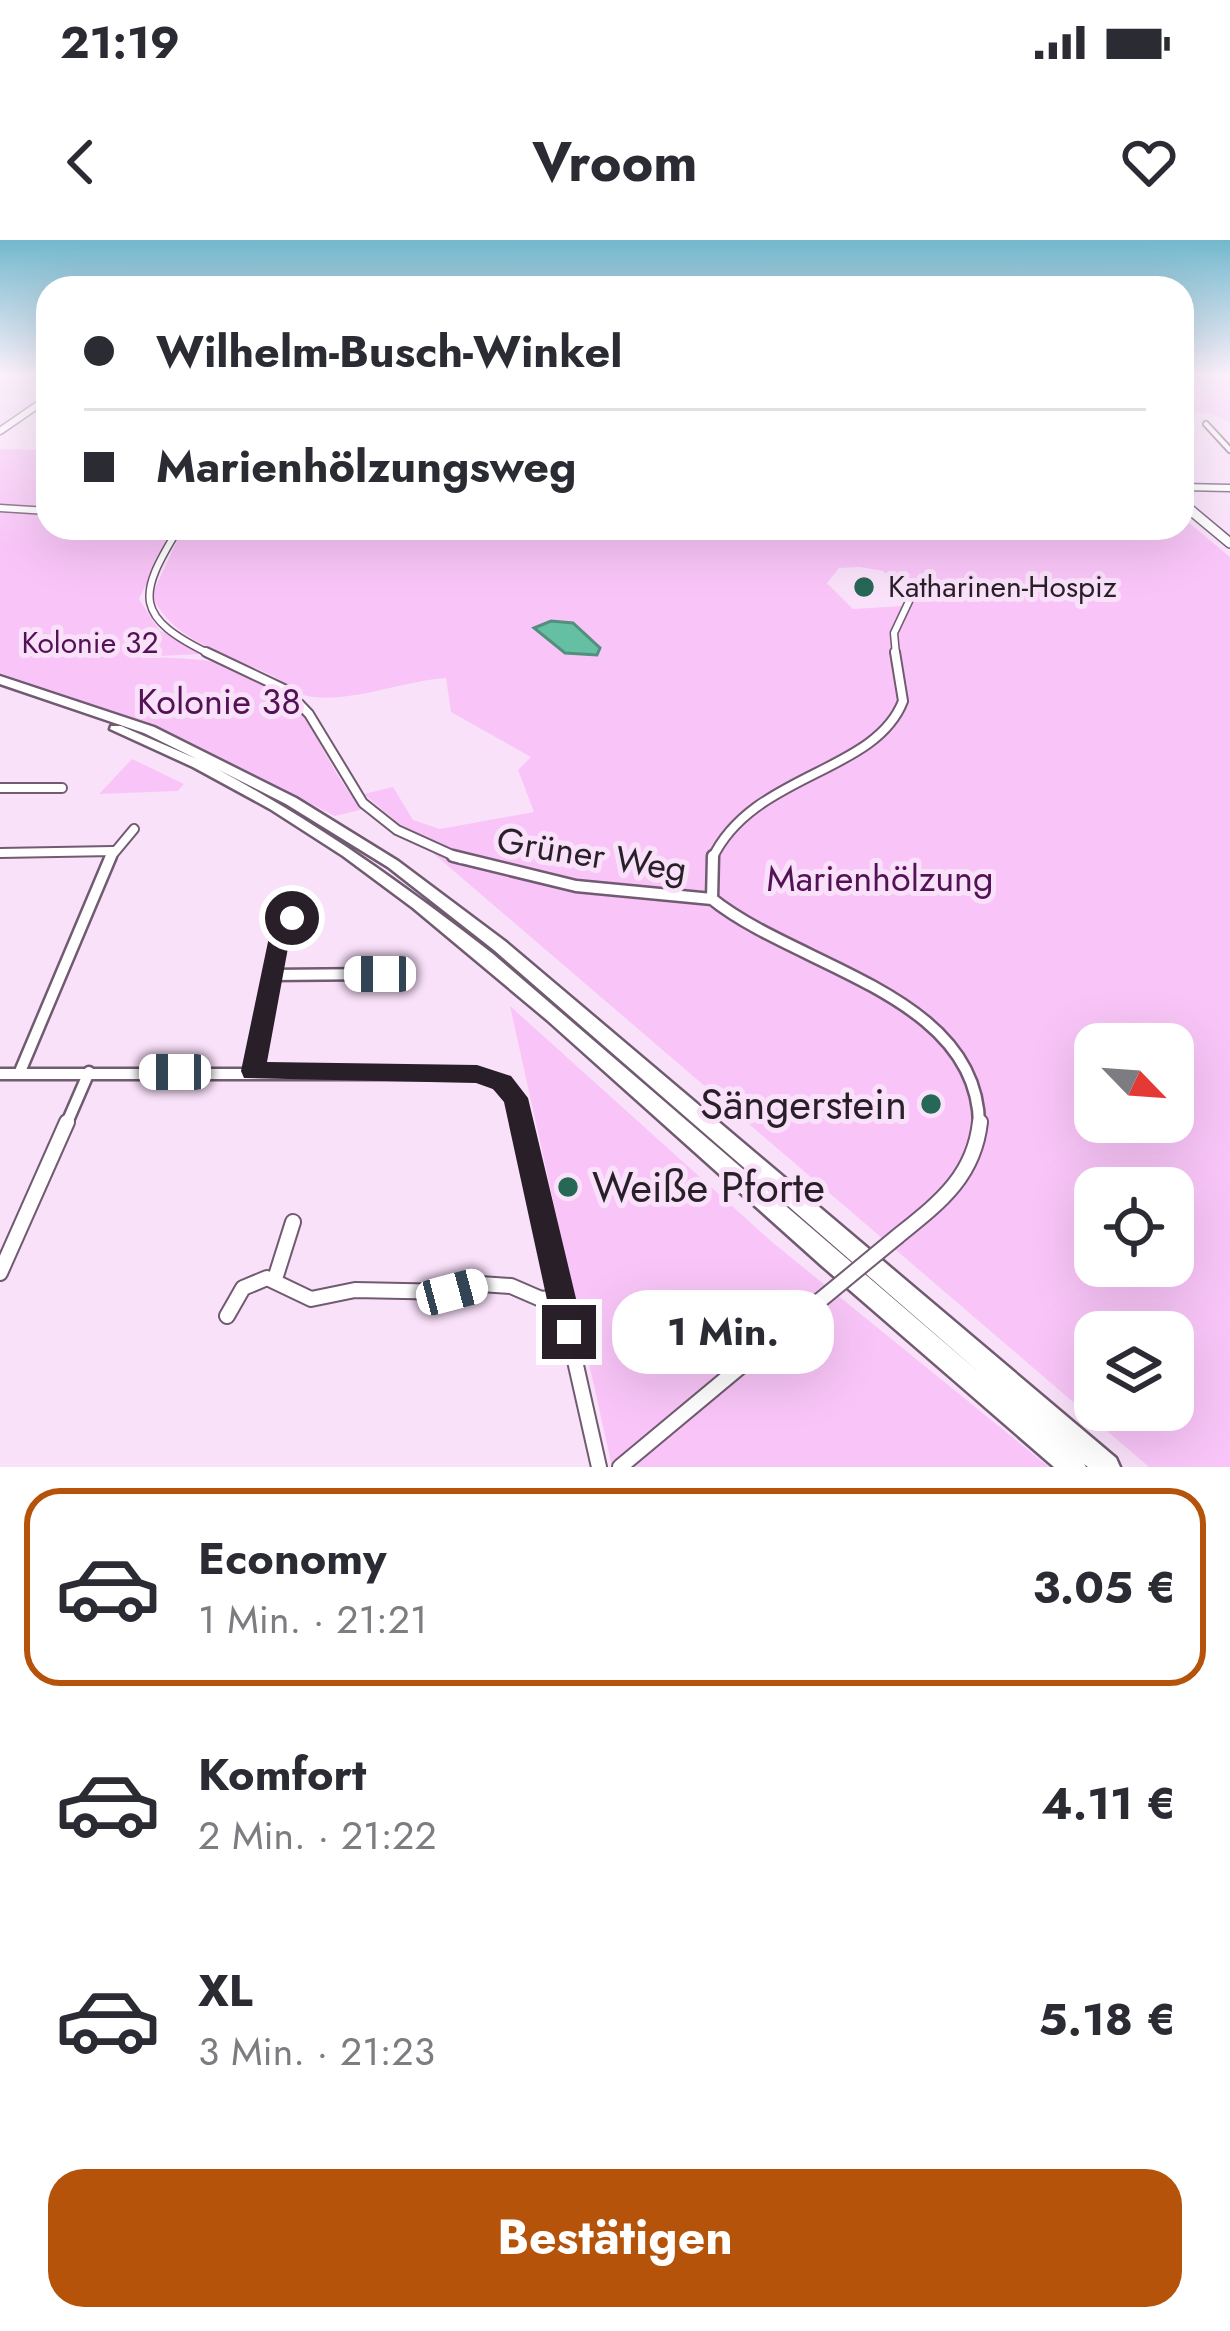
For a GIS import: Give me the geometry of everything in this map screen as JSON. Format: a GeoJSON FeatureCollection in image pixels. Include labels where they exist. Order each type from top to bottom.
{"type":"FeatureCollection","features":[{"type":"Feature","properties":{"kind":"highway"},"geometry":{"type":"LineString","coordinates":[[0,684],[206,770],[278,807],[381,871],[485,954],[869,1295],[1072,1467]]}},
{"type":"Feature","properties":{"kind":"highway"},"geometry":{"type":"LineString","coordinates":[[0,684],[149,730],[291,801],[394,864],[500,946],[1107,1467]]}},
{"type":"Feature","properties":{"kind":"main road"},"geometry":{"type":"LineString","coordinates":[[1194,512],[1230,543]]}},
{"type":"Feature","properties":{"kind":"street"},"geometry":{"type":"LineString","coordinates":[[1194,487],[1230,488]]}},
{"type":"Feature","properties":{"kind":"street"},"geometry":{"type":"LineString","coordinates":[[0,508],[36,510]]}},
{"type":"Feature","properties":{"kind":"street","name":"Grüner Weg"},"geometry":{"type":"LineString","coordinates":[[172,540],[150,580],[147,595],[156,615],[180,637],[291,693],[363,803],[398,830],[468,862],[527,878],[712,898]]}},
{"type":"Feature","properties":{"kind":"street"},"geometry":{"type":"LineString","coordinates":[[620,1467],[944,1197],[976,1156],[982,1130],[976,1083],[948,1036],[907,1008],[757,933],[712,898],[711,856],[725,832],[763,800],[871,738],[902,707],[904,688],[892,636],[911,596],[901,586]]}},
{"type":"Feature","properties":{"kind":"street"},"geometry":{"type":"LineString","coordinates":[[0,788],[62,788]]}},
{"type":"Feature","properties":{"kind":"street"},"geometry":{"type":"LineString","coordinates":[[19,1074],[113,851],[134,829]]}},
{"type":"Feature","properties":{"kind":"street"},"geometry":{"type":"LineString","coordinates":[[0,853],[113,851]]}},
{"type":"Feature","properties":{"kind":"street"},"geometry":{"type":"LineString","coordinates":[[253,1071],[279,937],[292,918]]}},
{"type":"Feature","properties":{"kind":"street"},"geometry":{"type":"LineString","coordinates":[[272,975],[380,974]]}},
{"type":"Feature","properties":{"kind":"street"},"geometry":{"type":"LineString","coordinates":[[1,1267],[89,1072]]}},
{"type":"Feature","properties":{"kind":"street"},"geometry":{"type":"LineString","coordinates":[[0,1074],[477,1074],[502,1082],[516,1098],[599,1467]]}},
{"type":"Feature","properties":{"kind":"street"},"geometry":{"type":"LineString","coordinates":[[275,1279],[293,1222]]}},
{"type":"Feature","properties":{"kind":"street"},"geometry":{"type":"LineString","coordinates":[[275,1279],[298,1296],[311,1299],[355,1290],[452,1292],[480,1284],[512,1286],[541,1299],[561,1297]]}},
{"type":"Feature","properties":{"kind":"street"},"geometry":{"type":"LineString","coordinates":[[227,1316],[243,1288],[275,1279]]}},
{"type":"Feature","properties":{"kind":"green space"},"geometry":{"type":"Polygon","coordinates":[[[0,449],[36,450],[36,509],[0,507],[0,449]]]}},
{"type":"Feature","properties":{"kind":"green space"},"geometry":{"type":"Polygon","coordinates":[[[0,509],[36,511],[36,540],[168,540],[139,599],[159,630],[202,654],[136,657],[220,663],[278,687],[293,701],[343,784],[364,809],[335,816],[186,740],[0,673],[0,509]]]}},
{"type":"Feature","properties":{"kind":"green space","name":"Marienhölzung"},"geometry":{"type":"Polygon","coordinates":[[[1194,527],[1230,557],[1230,1467],[1149,1467],[1107,1431],[1194,1431],[1194,1311],[1074,1311],[1074,1403],[364,794],[393,787],[413,820],[440,829],[534,812],[518,770],[531,757],[451,712],[446,678],[358,695],[307,696],[188,636],[161,611],[152,595],[177,540],[1194,540],[1194,527]],[[839,568],[827,583],[853,609],[903,606],[908,594],[883,571],[839,568]]]}},
{"type":"Feature","properties":{"kind":"green space"},"geometry":{"type":"Polygon","coordinates":[[[132,759],[184,784],[178,791],[99,794],[132,759]]]}},
{"type":"Feature","properties":{"kind":"green space"},"geometry":{"type":"Polygon","coordinates":[[[510,1006],[772,1242],[1049,1467],[612,1467],[510,1006]]]}},
{"type":"Feature","properties":{"kind":"shaded area"},"geometry":{"type":"Polygon","coordinates":[[[551,621],[573,623],[600,648],[597,655],[565,653],[534,628],[551,621]]]}},
{"type":"Feature","properties":{"kind":"place","name":"Katharinen-Hospiz"},"geometry":{"type":"Point","coordinates":[864,587]}},
{"type":"Feature","properties":{"kind":"place","name":"Sängerstein"},"geometry":{"type":"Point","coordinates":[931,1104]}},
{"type":"Feature","properties":{"kind":"place","name":"Weiße Pforte"},"geometry":{"type":"Point","coordinates":[568,1187]}},
{"type":"Feature","properties":{"kind":"route"},"geometry":{"type":"LineString","coordinates":[[292,918],[279,937],[253,1071],[477,1074],[502,1082],[516,1098],[569,1332]]}},
{"type":"Feature","properties":{"kind":"park label","name":"Kolonie 32"},"geometry":{"type":"Point","coordinates":[90,643]}},
{"type":"Feature","properties":{"kind":"park label","name":"Kolonie 38"},"geometry":{"type":"Point","coordinates":[219,701]}}]}
